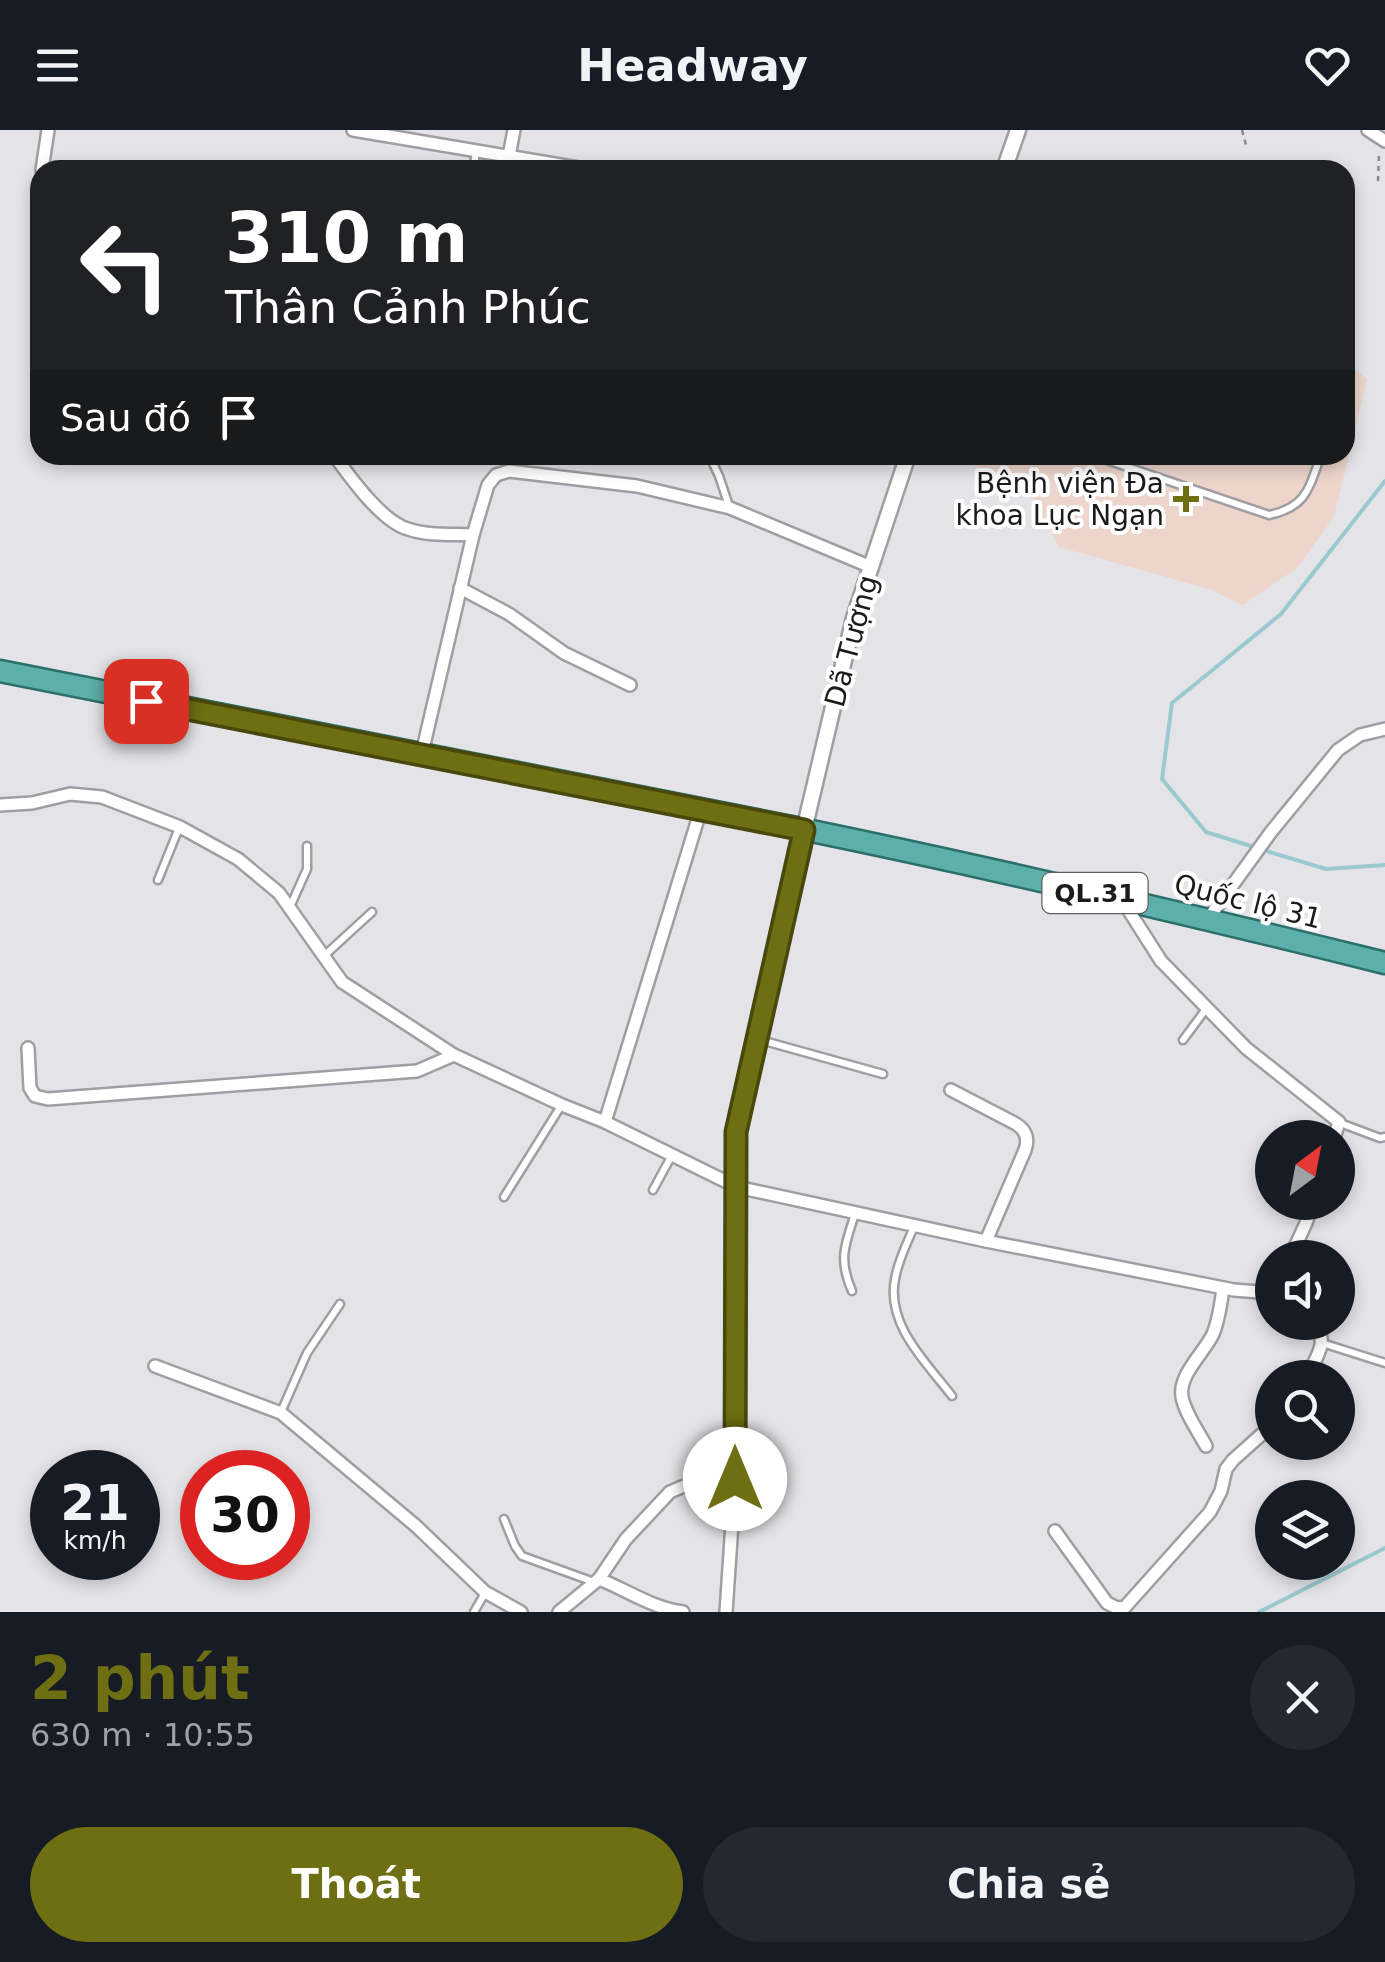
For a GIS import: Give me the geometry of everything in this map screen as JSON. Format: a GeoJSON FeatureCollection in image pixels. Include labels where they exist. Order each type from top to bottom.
{"type":"FeatureCollection","features":[{"type":"Feature","properties":{"kind":"highway","name":"QL.31"},"geometry":{"type":"LineString","coordinates":[[0,671],[804,830]]}},
{"type":"Feature","properties":{"kind":"highway","name":"Quốc lộ 31"},"geometry":{"type":"LineString","coordinates":[[804,830],[1122,899],[1385,963]]}},
{"type":"Feature","properties":{"kind":"street"},"geometry":{"type":"LineString","coordinates":[[44,160],[48,130]]}},
{"type":"Feature","properties":{"kind":"street"},"geometry":{"type":"LineString","coordinates":[[353,130],[532,160]]}},
{"type":"Feature","properties":{"kind":"street"},"geometry":{"type":"LineString","coordinates":[[509,156],[514,130]]}},
{"type":"Feature","properties":{"kind":"street"},"geometry":{"type":"LineString","coordinates":[[1008,160],[1018,130]]}},
{"type":"Feature","properties":{"kind":"street"},"geometry":{"type":"LineString","coordinates":[[1368,130],[1382,139]]}},
{"type":"Feature","properties":{"kind":"street"},"geometry":{"type":"LineString","coordinates":[[342,465],[378,508],[402,528],[473,535]]}},
{"type":"Feature","properties":{"kind":"street","name":"Dã Tượng"},"geometry":{"type":"LineString","coordinates":[[804,830],[854,618],[905,465]]}},
{"type":"Feature","properties":{"kind":"street"},"geometry":{"type":"LineString","coordinates":[[422,753],[473,535],[488,484],[496,475],[509,472],[637,486],[730,508],[871,568]]}},
{"type":"Feature","properties":{"kind":"street"},"geometry":{"type":"LineString","coordinates":[[460,588],[509,614],[564,653],[630,685]]}},
{"type":"Feature","properties":{"kind":"street"},"geometry":{"type":"LineString","coordinates":[[1208,919],[1271,832],[1338,750],[1360,735],[1385,729]]}},
{"type":"Feature","properties":{"kind":"street"},"geometry":{"type":"LineString","coordinates":[[0,805],[70,794],[102,796],[180,827],[238,859],[279,893],[342,982],[454,1054],[737,1187],[986,1241],[1255,1291]]}},
{"type":"Feature","properties":{"kind":"street"},"geometry":{"type":"LineString","coordinates":[[605,1122],[700,809]]}},
{"type":"Feature","properties":{"kind":"street"},"geometry":{"type":"LineString","coordinates":[[726,1612],[735,1479],[736,1132],[804,830]]}},
{"type":"Feature","properties":{"kind":"street"},"geometry":{"type":"LineString","coordinates":[[1122,899],[1162,962],[1246,1048],[1336,1120]]}},
{"type":"Feature","properties":{"kind":"street"},"geometry":{"type":"LineString","coordinates":[[28,1048],[30,1088],[34,1096],[48,1099],[417,1070],[454,1054]]}},
{"type":"Feature","properties":{"kind":"street"},"geometry":{"type":"LineString","coordinates":[[951,1090],[1016,1124],[1027,1139],[986,1241]]}},
{"type":"Feature","properties":{"kind":"street"},"geometry":{"type":"LineString","coordinates":[[1206,1446],[1183,1401],[1182,1388],[1213,1334],[1222,1288]]}},
{"type":"Feature","properties":{"kind":"street"},"geometry":{"type":"LineString","coordinates":[[1314,1360],[1321,1340]]}},
{"type":"Feature","properties":{"kind":"street"},"geometry":{"type":"LineString","coordinates":[[155,1366],[281,1413],[416,1526],[486,1592],[522,1612]]}},
{"type":"Feature","properties":{"kind":"street"},"geometry":{"type":"LineString","coordinates":[[1055,1531],[1107,1603],[1125,1607],[1210,1512],[1221,1491],[1224,1474],[1255,1440]]}},
{"type":"Feature","properties":{"kind":"street"},"geometry":{"type":"LineString","coordinates":[[559,1612],[597,1581],[626,1539],[670,1492],[684,1486],[735,1479]]}},
{"type":"Feature","properties":{"kind":"street"},"geometry":{"type":"LineString","coordinates":[[597,1581],[625,1589],[640,1600],[683,1612]]}},
{"type":"Feature","properties":{"kind":"lane"},"geometry":{"type":"LineString","coordinates":[[475,160],[476,151]]}},
{"type":"Feature","properties":{"kind":"lane"},"geometry":{"type":"LineString","coordinates":[[713,465],[730,508]]}},
{"type":"Feature","properties":{"kind":"lane"},"geometry":{"type":"LineString","coordinates":[[1122,465],[1269,515],[1298,504],[1316,465]]}},
{"type":"Feature","properties":{"kind":"lane"},"geometry":{"type":"LineString","coordinates":[[158,880],[180,827]]}},
{"type":"Feature","properties":{"kind":"lane"},"geometry":{"type":"LineString","coordinates":[[290,908],[307,869],[307,846]]}},
{"type":"Feature","properties":{"kind":"lane"},"geometry":{"type":"LineString","coordinates":[[324,956],[372,912]]}},
{"type":"Feature","properties":{"kind":"lane"},"geometry":{"type":"LineString","coordinates":[[1183,1040],[1207,1008]]}},
{"type":"Feature","properties":{"kind":"lane"},"geometry":{"type":"LineString","coordinates":[[756,1039],[883,1074]]}},
{"type":"Feature","properties":{"kind":"lane"},"geometry":{"type":"LineString","coordinates":[[504,1198],[562,1105]]}},
{"type":"Feature","properties":{"kind":"lane"},"geometry":{"type":"LineString","coordinates":[[1355,1128],[1385,1137]]}},
{"type":"Feature","properties":{"kind":"lane"},"geometry":{"type":"LineString","coordinates":[[653,1190],[673,1154]]}},
{"type":"Feature","properties":{"kind":"lane"},"geometry":{"type":"LineString","coordinates":[[852,1291],[845,1276],[843,1255],[856,1213]]}},
{"type":"Feature","properties":{"kind":"lane"},"geometry":{"type":"LineString","coordinates":[[914,1226],[895,1274],[894,1306],[906,1335],[952,1396]]}},
{"type":"Feature","properties":{"kind":"lane"},"geometry":{"type":"LineString","coordinates":[[281,1413],[307,1354],[340,1304]]}},
{"type":"Feature","properties":{"kind":"lane"},"geometry":{"type":"LineString","coordinates":[[1322,1344],[1385,1363]]}},
{"type":"Feature","properties":{"kind":"lane"},"geometry":{"type":"LineString","coordinates":[[504,1519],[522,1556],[597,1581]]}},
{"type":"Feature","properties":{"kind":"lane"},"geometry":{"type":"LineString","coordinates":[[474,1612],[486,1592]]}},
{"type":"Feature","properties":{"kind":"path"},"geometry":{"type":"LineString","coordinates":[[1242,130],[1247,149]]}},
{"type":"Feature","properties":{"kind":"path"},"geometry":{"type":"LineString","coordinates":[[1378,181],[1382,139]]}},
{"type":"Feature","properties":{"kind":"shaded area","name":"Bệnh viện Đa khoa Lục Ngạn"},"geometry":{"type":"Polygon","coordinates":[[[1355,369],[1367,379],[1355,429],[1355,369]]]}},
{"type":"Feature","properties":{"kind":"shaded area","name":"Bệnh viện Đa khoa Lục Ngạn"},"geometry":{"type":"Polygon","coordinates":[[[973,465],[1346,465],[1334,517],[1297,568],[1243,605],[1209,589],[1059,547],[1024,481],[973,465]]]}},
{"type":"Feature","properties":{"kind":"waterway"},"geometry":{"type":"LineString","coordinates":[[1254,847],[1206,832],[1162,779],[1172,703],[1281,614],[1385,481]]}},
{"type":"Feature","properties":{"kind":"waterway"},"geometry":{"type":"LineString","coordinates":[[1263,850],[1326,869],[1385,865]]}},
{"type":"Feature","properties":{"kind":"waterway"},"geometry":{"type":"LineString","coordinates":[[1259,1612],[1385,1548]]}},
{"type":"Feature","properties":{"kind":"place","name":"Bệnh viện Đa khoa Lục Ngạn"},"geometry":{"type":"Point","coordinates":[1186,499]}},
{"type":"Feature","properties":{"kind":"route"},"geometry":{"type":"LineString","coordinates":[[146,701],[804,830],[736,1132],[735,1479]]}}]}
